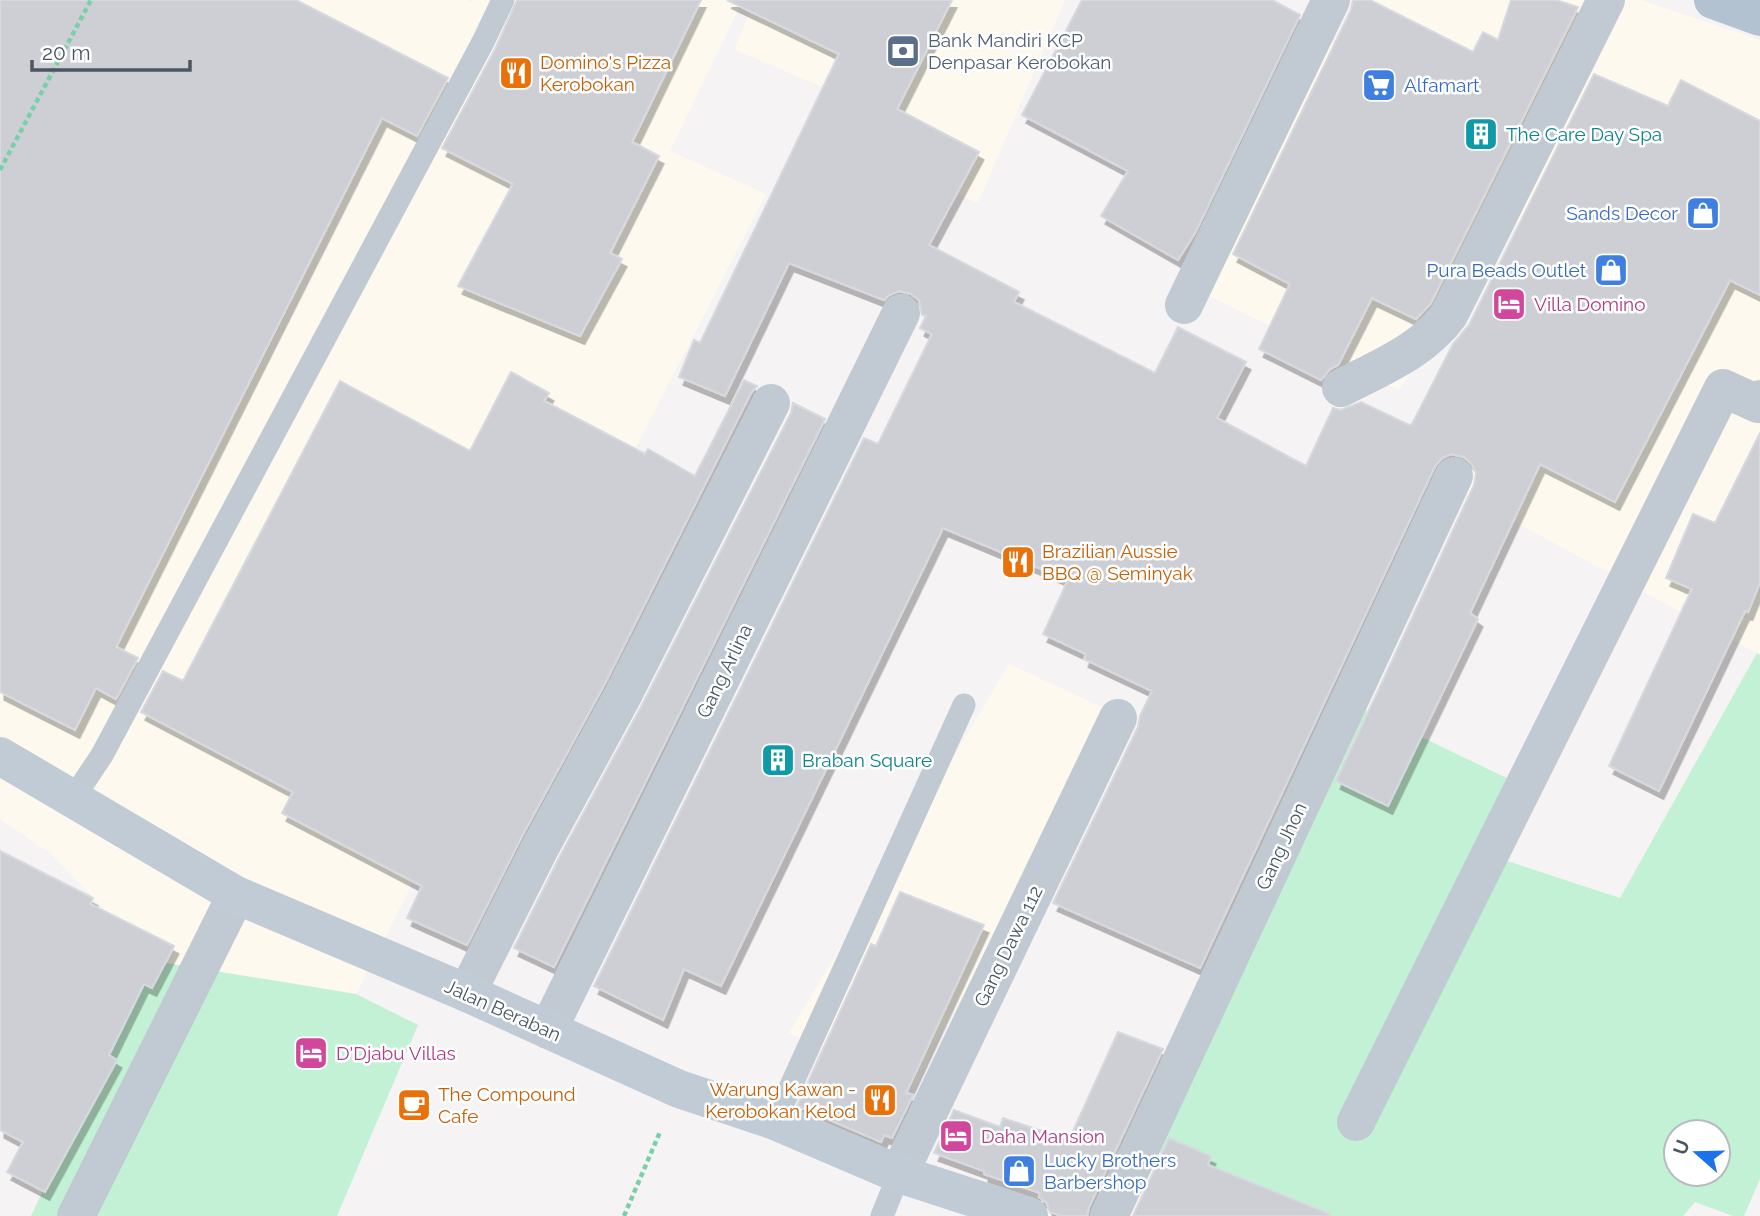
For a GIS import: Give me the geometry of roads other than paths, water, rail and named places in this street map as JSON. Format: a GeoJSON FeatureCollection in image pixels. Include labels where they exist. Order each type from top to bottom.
{"type":"FeatureCollection","features":[{"type":"Feature","properties":{"kind":"main road"},"geometry":{"type":"LineString","coordinates":[[1713,0],[1760,17]]}},
{"type":"Feature","properties":{"kind":"street"},"geometry":{"type":"LineString","coordinates":[[1184,305],[1331,0]]}},
{"type":"Feature","properties":{"kind":"street"},"geometry":{"type":"LineString","coordinates":[[1341,388],[1394,361],[1426,340],[1437,331],[1448,315],[1606,0]]}},
{"type":"Feature","properties":{"kind":"street","name":"Gang Arlina"},"geometry":{"type":"LineString","coordinates":[[548,1030],[901,313]]}},
{"type":"Feature","properties":{"kind":"street"},"geometry":{"type":"LineString","coordinates":[[1356,1122],[1723,388],[1759,401]]}},
{"type":"Feature","properties":{"kind":"street"},"geometry":{"type":"LineString","coordinates":[[467,993],[771,403]]}},
{"type":"Feature","properties":{"kind":"street","name":"Gang Jhon"},"geometry":{"type":"LineString","coordinates":[[1109,1216],[1454,476]]}},
{"type":"Feature","properties":{"kind":"street","name":"Gang Dawa 112"},"geometry":{"type":"LineString","coordinates":[[899,1174],[1118,718]]}},
{"type":"Feature","properties":{"kind":"street","name":"Jalan Beraban"},"geometry":{"type":"LineString","coordinates":[[0,756],[236,895],[467,993],[679,1089],[775,1121],[899,1174],[1029,1216]]}},
{"type":"Feature","properties":{"kind":"street"},"geometry":{"type":"LineString","coordinates":[[76,1216],[236,895]]}},
{"type":"Feature","properties":{"kind":"lane"},"geometry":{"type":"LineString","coordinates":[[72,800],[102,755],[171,628],[477,55],[503,0]]}},
{"type":"Feature","properties":{"kind":"lane"},"geometry":{"type":"LineString","coordinates":[[775,1121],[964,705]]}},
{"type":"Feature","properties":{"kind":"lane"},"geometry":{"type":"LineString","coordinates":[[882,1216],[899,1174]]}},
{"type":"Feature","properties":{"kind":"place","name":"Bank Mandiri KCP Denpasar Kerobokan"},"geometry":{"type":"Point","coordinates":[903,51]}},
{"type":"Feature","properties":{"kind":"place","name":"Domino's Pizza Kerobokan"},"geometry":{"type":"Point","coordinates":[516,73]}},
{"type":"Feature","properties":{"kind":"place","name":"Alfamart"},"geometry":{"type":"Point","coordinates":[1379,85]}},
{"type":"Feature","properties":{"kind":"place","name":"The Care Day Spa"},"geometry":{"type":"Point","coordinates":[1481,134]}},
{"type":"Feature","properties":{"kind":"place","name":"Sands Decor"},"geometry":{"type":"Point","coordinates":[1703,213]}},
{"type":"Feature","properties":{"kind":"place","name":"Pura Beads Outlet"},"geometry":{"type":"Point","coordinates":[1611,270]}},
{"type":"Feature","properties":{"kind":"place","name":"Villa Domino"},"geometry":{"type":"Point","coordinates":[1509,304]}},
{"type":"Feature","properties":{"kind":"place","name":"Brazilian Aussie BBQ @ Seminyak"},"geometry":{"type":"Point","coordinates":[1018,562]}},
{"type":"Feature","properties":{"kind":"place","name":"Braban Square"},"geometry":{"type":"Point","coordinates":[778,760]}},
{"type":"Feature","properties":{"kind":"place","name":"D'Djabu Villas"},"geometry":{"type":"Point","coordinates":[311,1053]}},
{"type":"Feature","properties":{"kind":"place","name":"Warung Kawan - Kerobokan Kelod"},"geometry":{"type":"Point","coordinates":[880,1100]}},
{"type":"Feature","properties":{"kind":"place","name":"The Compound Cafe"},"geometry":{"type":"Point","coordinates":[414,1105]}},
{"type":"Feature","properties":{"kind":"place","name":"Daha Mansion"},"geometry":{"type":"Point","coordinates":[956,1136]}},
{"type":"Feature","properties":{"kind":"place","name":"Lucky Brothers Barbershop"},"geometry":{"type":"Point","coordinates":[1019,1171]}}]}
